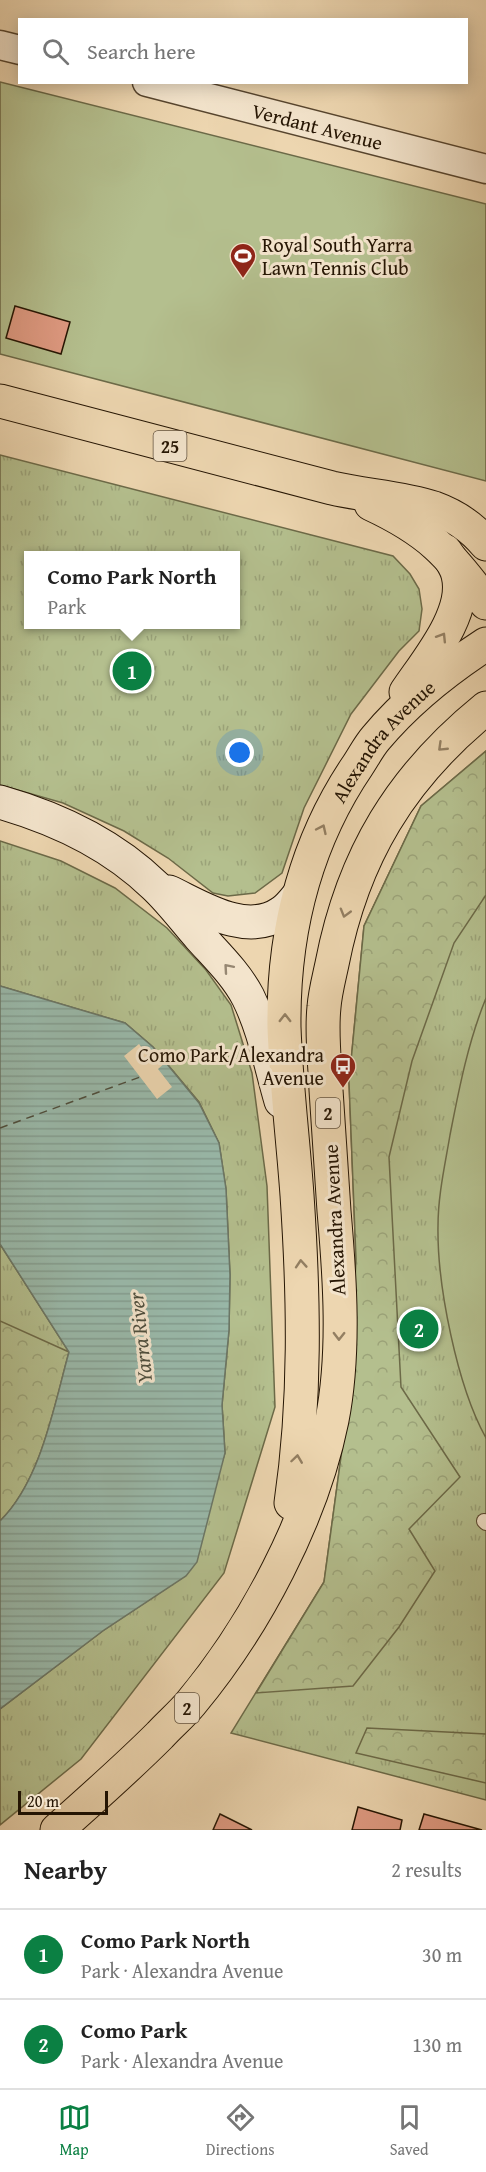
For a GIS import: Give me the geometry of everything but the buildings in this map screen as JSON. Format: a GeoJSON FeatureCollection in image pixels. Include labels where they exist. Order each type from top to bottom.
{"type":"FeatureCollection","features":[{"type":"Feature","properties":{"kind":"main road","name":"25"},"geometry":{"type":"LineString","coordinates":[[0,401],[339,490],[412,501],[460,520],[486,544]]}},
{"type":"Feature","properties":{"kind":"main road","name":"25"},"geometry":{"type":"LineString","coordinates":[[339,490],[398,517],[422,532],[445,551],[486,603]]}},
{"type":"Feature","properties":{"kind":"main road"},"geometry":{"type":"LineString","coordinates":[[412,501],[486,519]]}},
{"type":"Feature","properties":{"kind":"main road","name":"2"},"geometry":{"type":"LineString","coordinates":[[376,738],[439,643],[453,617],[458,597],[459,578],[455,566],[445,551]]}},
{"type":"Feature","properties":{"kind":"main road","name":"Alexandra Avenue"},"geometry":{"type":"LineString","coordinates":[[282,1559],[299,1448],[302,1380],[302,1279],[284,1027],[288,950],[298,896],[309,861],[340,791],[376,738],[437,679],[486,644]]}},
{"type":"Feature","properties":{"kind":"main road","name":"Alexandra Avenue"},"geometry":{"type":"LineString","coordinates":[[57,1830],[190,1705],[236,1645],[262,1602],[315,1482],[332,1423],[338,1383],[340,1279],[326,1091],[324,1008],[335,948],[347,905],[368,849],[396,804],[430,759],[486,708]]}},
{"type":"Feature","properties":{"kind":"street"},"geometry":{"type":"LineString","coordinates":[[0,45],[18,50]]}},
{"type":"Feature","properties":{"kind":"street","name":"Verdant Avenue"},"geometry":{"type":"LineString","coordinates":[[155,84],[486,169]]}},
{"type":"Feature","properties":{"kind":"street","name":"Alexandra Avenue"},"geometry":{"type":"LineString","coordinates":[[0,802],[32,811],[67,825],[97,842],[154,885],[234,974],[247,994],[261,1029],[292,1139]]}},
{"type":"Feature","properties":{"kind":"street","name":"Alexandra Avenue"},"geometry":{"type":"LineString","coordinates":[[154,885],[215,914],[240,921],[274,917],[282,913],[298,896]]}},
{"type":"Feature","properties":{"kind":"green space","name":"Royal South Yarra Lawn Tennis Club"},"geometry":{"type":"Polygon","coordinates":[[[0,82],[486,204],[486,481],[0,354],[0,82]]]}},
{"type":"Feature","properties":{"kind":"green space"},"geometry":{"type":"Polygon","coordinates":[[[0,455],[393,556],[410,574],[419,589],[422,609],[419,631],[399,651],[351,714],[304,808],[282,873],[255,893],[228,896],[213,893],[168,858],[124,831],[63,803],[0,785],[0,455]]]}},
{"type":"Feature","properties":{"kind":"green space"},"geometry":{"type":"Polygon","coordinates":[[[486,751],[486,1800],[231,1733],[324,1582],[349,1398],[356,1259],[349,1082],[364,926],[421,806],[486,751]]]}},
{"type":"Feature","properties":{"kind":"green space"},"geometry":{"type":"Polygon","coordinates":[[[486,751],[486,895],[454,943],[412,1061],[389,1157],[401,1387],[460,1477],[409,1529],[435,1571],[399,1627],[353,1686],[256,1693],[324,1582],[349,1398],[356,1259],[349,1082],[364,926],[421,806],[486,751]]]}},
{"type":"Feature","properties":{"kind":"green space"},"geometry":{"type":"Polygon","coordinates":[[[0,841],[61,861],[115,888],[167,928],[206,970],[231,1005],[252,1073],[267,1186],[275,1407],[224,1573],[81,1759],[0,1825],[0,1709],[104,1630],[185,1576],[225,1453],[222,1405],[229,1330],[230,1275],[226,1189],[219,1143],[199,1102],[153,1047],[125,1023],[0,986],[0,841]]]}},
{"type":"Feature","properties":{"kind":"green space"},"geometry":{"type":"Polygon","coordinates":[[[486,998],[486,1438],[466,1391],[451,1335],[441,1277],[438,1226],[442,1180],[457,1100],[469,1049],[486,998]]]}},
{"type":"Feature","properties":{"kind":"green space"},"geometry":{"type":"Polygon","coordinates":[[[0,1244],[69,1352],[0,1521],[0,1244]]]}},
{"type":"Feature","properties":{"kind":"green space"},"geometry":{"type":"Polygon","coordinates":[[[0,1321],[69,1352],[36,1464],[14,1504],[0,1521],[0,1321]]]}},
{"type":"Feature","properties":{"kind":"green space"},"geometry":{"type":"Polygon","coordinates":[[[367,1728],[486,1734],[486,1783],[356,1753],[367,1728]]]}},
{"type":"Feature","properties":{"kind":"water","name":"Yarra River"},"geometry":{"type":"Polygon","coordinates":[[[0,986],[125,1023],[153,1047],[199,1103],[219,1143],[226,1189],[230,1275],[229,1330],[222,1405],[225,1453],[197,1562],[186,1576],[104,1630],[0,1709],[0,1521],[26,1485],[36,1464],[69,1352],[0,1244],[0,986]]]}},
{"type":"Feature","properties":{"kind":"pier"},"geometry":{"type":"Polygon","coordinates":[[[139,1044],[154,1064],[162,1058],[166,1062],[158,1069],[172,1087],[157,1099],[124,1056],[139,1044]]]}},
{"type":"Feature","properties":{"kind":"ferry route"},"geometry":{"type":"LineString","coordinates":[[0,1128],[140,1077]]}},
{"type":"Feature","properties":{"kind":"place","name":"Royal South Yarra Lawn Tennis Club"},"geometry":{"type":"Point","coordinates":[243,279]}},
{"type":"Feature","properties":{"kind":"place","name":"Como Park North"},"geometry":{"type":"Point","coordinates":[132,671]}},
{"type":"Feature","properties":{"kind":"place","name":"Como Park/Alexandra Avenue"},"geometry":{"type":"Point","coordinates":[343,1089]}},
{"type":"Feature","properties":{"kind":"place","name":"Como Park"},"geometry":{"type":"Point","coordinates":[419,1329]}}]}
